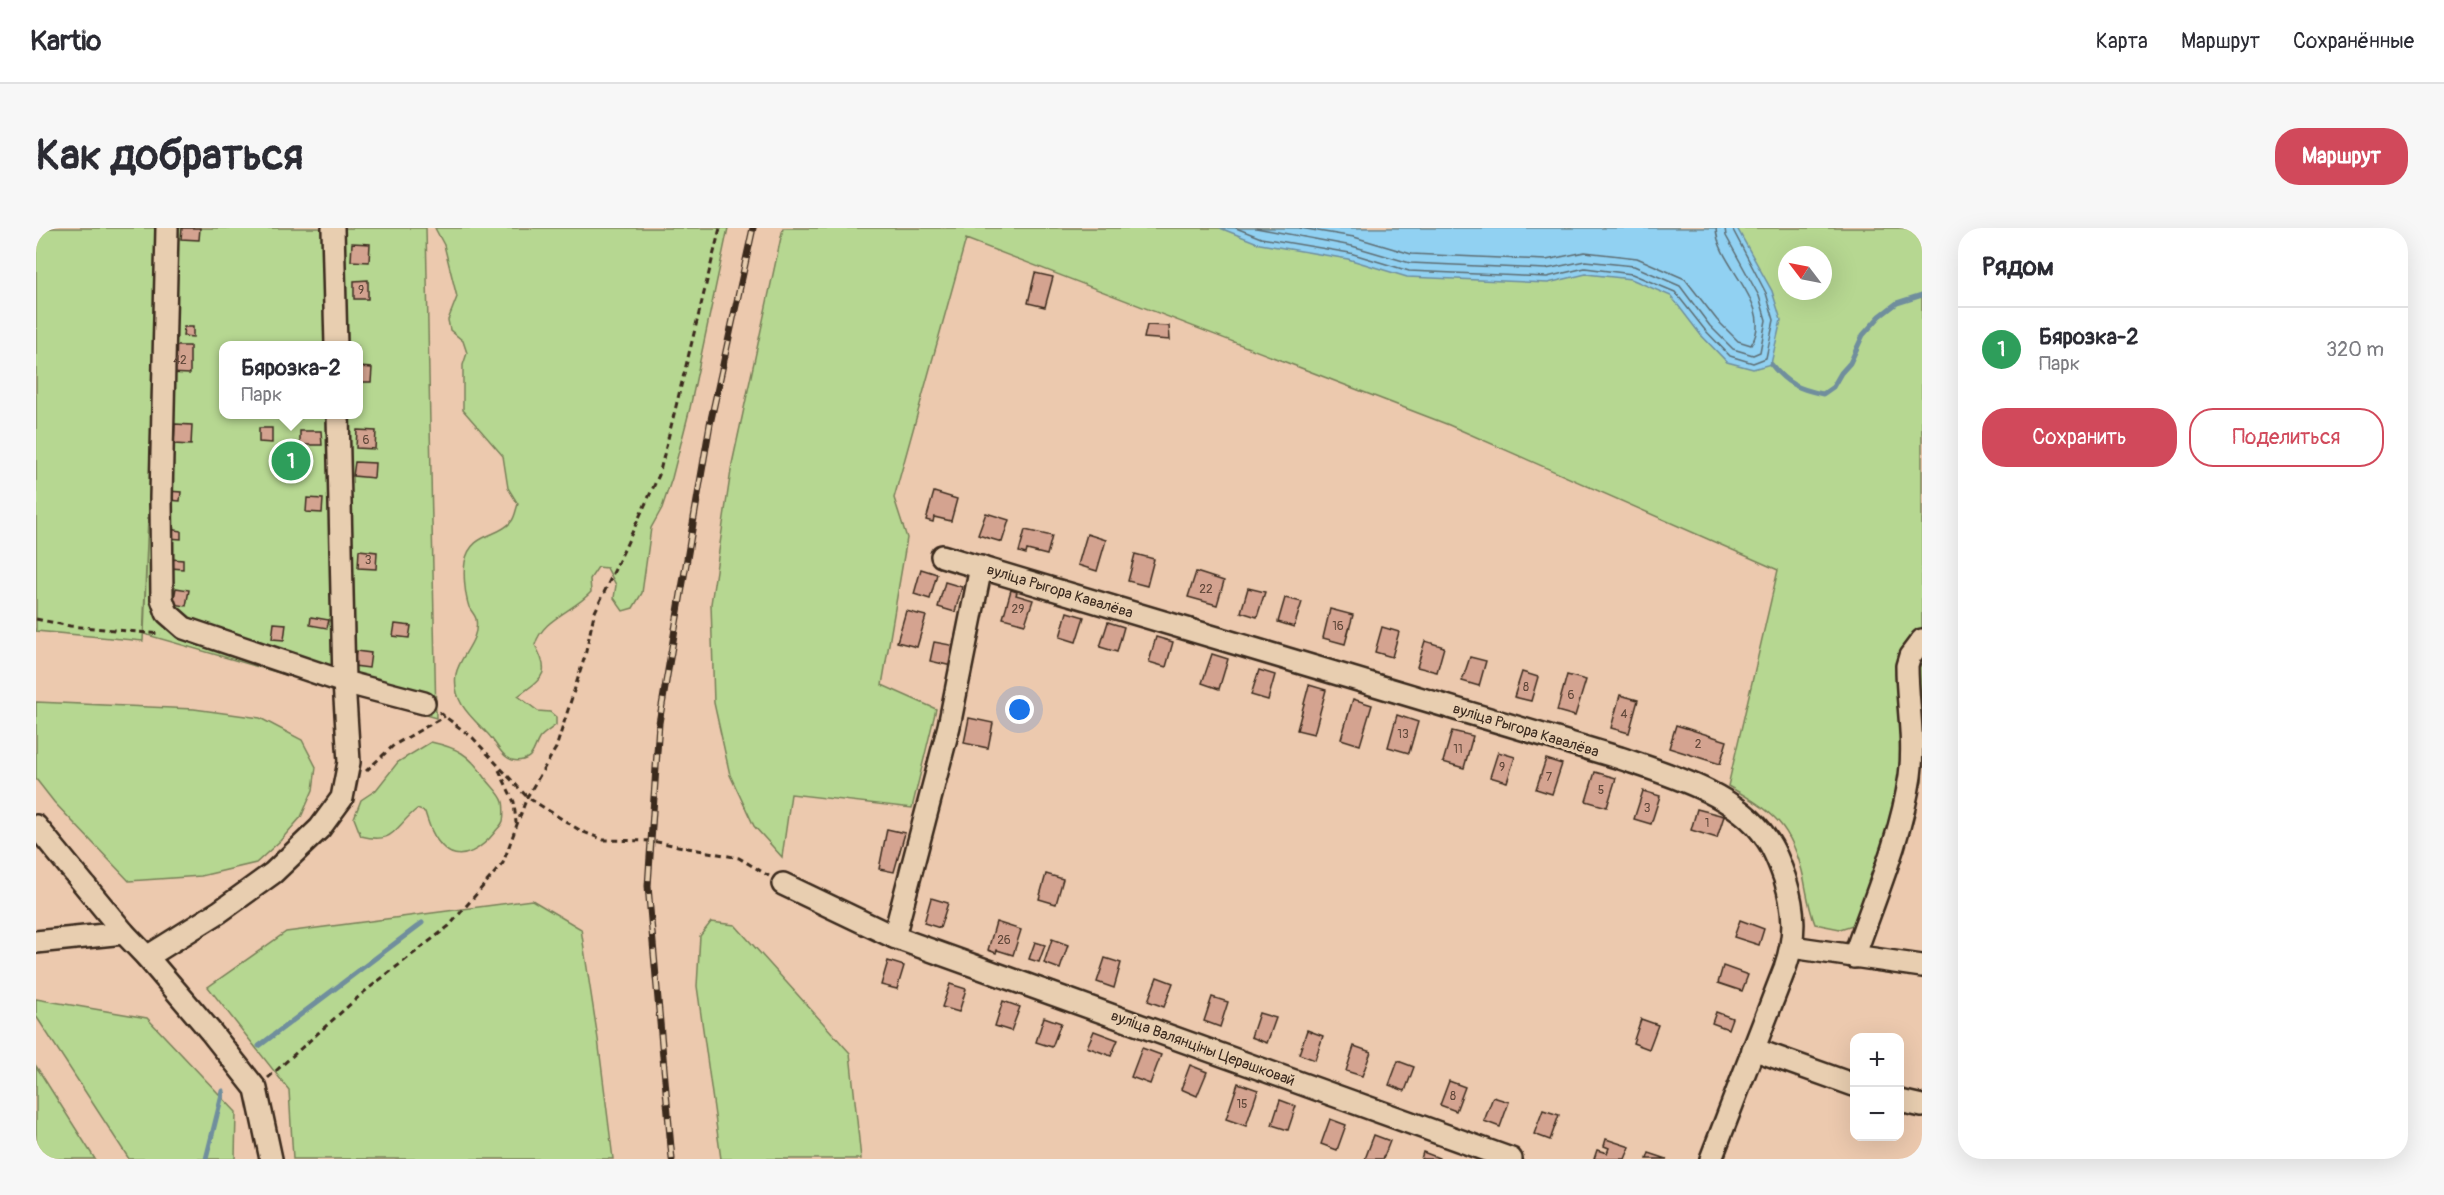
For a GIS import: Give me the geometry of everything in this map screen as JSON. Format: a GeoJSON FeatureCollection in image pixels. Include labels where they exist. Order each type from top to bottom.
{"type":"FeatureCollection","features":[{"type":"Feature","properties":{"kind":"street"},"geometry":{"type":"LineString","coordinates":[[167,228],[161,498],[163,606],[174,621],[184,628],[344,682],[424,704]]}},
{"type":"Feature","properties":{"kind":"street"},"geometry":{"type":"LineString","coordinates":[[333,228],[336,341]]}},
{"type":"Feature","properties":{"kind":"street"},"geometry":{"type":"LineString","coordinates":[[147,957],[219,912],[273,873],[320,828],[342,798],[349,762],[344,682],[338,419]]}},
{"type":"Feature","properties":{"kind":"street","name":"вуліца Рыгора Кавалёва"},"geometry":{"type":"LineString","coordinates":[[942,556],[1620,758],[1665,774],[1739,810],[1754,823],[1773,850],[1789,893],[1794,918],[1792,947],[1711,1159]]}},
{"type":"Feature","properties":{"kind":"street"},"geometry":{"type":"LineString","coordinates":[[894,937],[949,726],[981,567]]}},
{"type":"Feature","properties":{"kind":"street"},"geometry":{"type":"LineString","coordinates":[[1854,957],[1890,849],[1910,777],[1912,731],[1908,666],[1910,656],[1922,640]]}},
{"type":"Feature","properties":{"kind":"street"},"geometry":{"type":"LineString","coordinates":[[36,826],[124,933],[211,1032],[256,1089],[271,1159]]}},
{"type":"Feature","properties":{"kind":"street","name":"вуліца Валянціны Церашковай"},"geometry":{"type":"LineString","coordinates":[[783,884],[894,937],[1511,1159]]}},
{"type":"Feature","properties":{"kind":"street"},"geometry":{"type":"LineString","coordinates":[[36,942],[124,933]]}},
{"type":"Feature","properties":{"kind":"street"},"geometry":{"type":"LineString","coordinates":[[1792,947],[1922,966]]}},
{"type":"Feature","properties":{"kind":"street"},"geometry":{"type":"LineString","coordinates":[[1753,1049],[1850,1084]]}},
{"type":"Feature","properties":{"kind":"street"},"geometry":{"type":"LineString","coordinates":[[1904,1102],[1922,1106]]}},
{"type":"Feature","properties":{"kind":"path"},"geometry":{"type":"LineString","coordinates":[[256,1089],[364,992],[449,927],[502,863],[527,797],[556,748],[582,667],[594,614],[659,475],[720,228]]}},
{"type":"Feature","properties":{"kind":"path"},"geometry":{"type":"LineString","coordinates":[[36,619],[70,626],[166,635]]}},
{"type":"Feature","properties":{"kind":"path"},"geometry":{"type":"LineString","coordinates":[[424,704],[445,716],[473,738],[498,768],[527,797],[581,831],[604,840],[652,841],[739,858],[783,884]]}},
{"type":"Feature","properties":{"kind":"path"},"geometry":{"type":"LineString","coordinates":[[364,774],[394,745],[445,716]]}},
{"type":"Feature","properties":{"kind":"path"},"geometry":{"type":"LineString","coordinates":[[498,768],[514,802],[516,825]]}},
{"type":"Feature","properties":{"kind":"green space"},"geometry":{"type":"Polygon","coordinates":[[[36,228],[426,228],[436,718],[144,634],[148,517],[143,641],[36,631],[36,228]]]}},
{"type":"Feature","properties":{"kind":"green space"},"geometry":{"type":"Polygon","coordinates":[[[435,228],[728,228],[690,408],[672,478],[662,508],[651,528],[642,593],[633,608],[623,611],[614,598],[616,585],[607,568],[598,567],[590,579],[591,592],[544,628],[535,645],[543,663],[542,675],[518,696],[538,711],[550,712],[556,717],[556,725],[540,737],[532,754],[523,760],[516,761],[506,756],[468,714],[455,684],[458,667],[472,641],[476,627],[476,619],[466,597],[464,578],[468,552],[479,540],[506,527],[511,522],[518,504],[508,488],[503,456],[463,410],[463,365],[467,353],[463,341],[450,330],[448,320],[457,297],[444,245],[435,228]]]}},
{"type":"Feature","properties":{"kind":"green space"},"geometry":{"type":"Polygon","coordinates":[[[783,228],[1922,228],[1922,781],[1881,916],[1840,929],[1815,924],[1794,845],[1779,822],[1758,804],[1728,786],[1778,570],[1449,425],[966,239],[894,498],[907,538],[882,685],[936,709],[912,808],[791,794],[782,857],[754,826],[730,775],[714,703],[711,604],[732,464],[783,228]]]}},
{"type":"Feature","properties":{"kind":"green space"},"geometry":{"type":"Polygon","coordinates":[[[36,702],[194,709],[260,718],[302,740],[316,767],[313,790],[301,817],[256,863],[201,876],[129,881],[54,802],[36,779],[36,702]]]}},
{"type":"Feature","properties":{"kind":"green space"},"geometry":{"type":"Polygon","coordinates":[[[431,742],[448,747],[467,757],[502,799],[504,814],[501,825],[479,848],[472,852],[458,855],[444,848],[432,831],[425,812],[417,809],[393,833],[381,838],[361,836],[354,818],[361,800],[376,790],[398,762],[431,742]]]}},
{"type":"Feature","properties":{"kind":"green space"},"geometry":{"type":"Polygon","coordinates":[[[532,900],[581,929],[613,1159],[293,1159],[289,1090],[208,987],[286,932],[532,900]]]}},
{"type":"Feature","properties":{"kind":"green space"},"geometry":{"type":"Polygon","coordinates":[[[711,922],[735,925],[850,1053],[861,1159],[721,1159],[697,986],[700,936],[711,922]]]}},
{"type":"Feature","properties":{"kind":"green space"},"geometry":{"type":"Polygon","coordinates":[[[36,999],[147,1018],[236,1112],[235,1159],[129,1159],[36,1016],[36,999]]]}},
{"type":"Feature","properties":{"kind":"green space"},"geometry":{"type":"Polygon","coordinates":[[[36,1066],[95,1159],[36,1159],[36,1066]]]}},
{"type":"Feature","properties":{"kind":"water"},"geometry":{"type":"Polygon","coordinates":[[[1220,228],[1737,228],[1772,291],[1781,320],[1771,364],[1753,369],[1727,362],[1700,334],[1671,296],[1631,279],[1586,274],[1548,283],[1407,277],[1348,259],[1260,244],[1220,228]]]}},
{"type":"Feature","properties":{"kind":"building"},"geometry":{"type":"Polygon","coordinates":[[[182,228],[200,228],[199,240],[181,239],[182,228]]]}},
{"type":"Feature","properties":{"kind":"building"},"geometry":{"type":"Polygon","coordinates":[[[352,243],[370,244],[369,262],[351,261],[352,243]]]}},
{"type":"Feature","properties":{"kind":"building"},"geometry":{"type":"Polygon","coordinates":[[[1035,273],[1053,277],[1045,307],[1028,303],[1035,273]]]}},
{"type":"Feature","properties":{"kind":"building"},"geometry":{"type":"Polygon","coordinates":[[[368,280],[368,299],[354,299],[354,281],[368,280]]]}},
{"type":"Feature","properties":{"kind":"building"},"geometry":{"type":"Polygon","coordinates":[[[1147,325],[1169,326],[1170,340],[1144,338],[1147,325]]]}},
{"type":"Feature","properties":{"kind":"building"},"geometry":{"type":"Polygon","coordinates":[[[184,327],[193,327],[193,337],[183,336],[184,327]]]}},
{"type":"Feature","properties":{"kind":"building"},"geometry":{"type":"Polygon","coordinates":[[[170,346],[190,346],[190,374],[169,373],[170,346]]]}},
{"type":"Feature","properties":{"kind":"building"},"geometry":{"type":"Polygon","coordinates":[[[363,367],[372,368],[371,382],[363,382],[363,367]]]}},
{"type":"Feature","properties":{"kind":"building"},"geometry":{"type":"Polygon","coordinates":[[[175,424],[192,425],[191,445],[174,444],[175,424]]]}},
{"type":"Feature","properties":{"kind":"building"},"geometry":{"type":"Polygon","coordinates":[[[259,428],[272,428],[272,443],[259,442],[259,428]]]}},
{"type":"Feature","properties":{"kind":"building"},"geometry":{"type":"Polygon","coordinates":[[[357,430],[376,431],[375,449],[356,448],[357,430]]]}},
{"type":"Feature","properties":{"kind":"building"},"geometry":{"type":"Polygon","coordinates":[[[300,431],[321,431],[322,445],[300,445],[300,431]]]}},
{"type":"Feature","properties":{"kind":"building"},"geometry":{"type":"Polygon","coordinates":[[[355,462],[375,463],[374,478],[353,476],[355,462]]]}},
{"type":"Feature","properties":{"kind":"building"},"geometry":{"type":"Polygon","coordinates":[[[168,491],[181,492],[180,501],[168,500],[168,491]]]}},
{"type":"Feature","properties":{"kind":"building"},"geometry":{"type":"Polygon","coordinates":[[[934,492],[957,499],[951,521],[934,517],[933,522],[926,520],[934,492]]]}},
{"type":"Feature","properties":{"kind":"building"},"geometry":{"type":"Polygon","coordinates":[[[307,498],[323,499],[322,513],[306,512],[307,498]]]}},
{"type":"Feature","properties":{"kind":"building"},"geometry":{"type":"Polygon","coordinates":[[[986,513],[1009,520],[1002,542],[978,535],[986,513]]]}},
{"type":"Feature","properties":{"kind":"building"},"geometry":{"type":"Polygon","coordinates":[[[169,529],[181,531],[181,539],[168,538],[169,529]]]}},
{"type":"Feature","properties":{"kind":"building"},"geometry":{"type":"Polygon","coordinates":[[[1025,530],[1052,536],[1047,555],[1027,550],[1026,554],[1019,552],[1025,530]]]}},
{"type":"Feature","properties":{"kind":"building"},"geometry":{"type":"Polygon","coordinates":[[[1087,534],[1106,540],[1097,571],[1078,565],[1087,534]]]}},
{"type":"Feature","properties":{"kind":"building"},"geometry":{"type":"Polygon","coordinates":[[[359,550],[377,552],[376,569],[358,568],[359,550]]]}},
{"type":"Feature","properties":{"kind":"building"},"geometry":{"type":"Polygon","coordinates":[[[1135,554],[1154,559],[1147,586],[1128,581],[1135,554]]]}},
{"type":"Feature","properties":{"kind":"building"},"geometry":{"type":"Polygon","coordinates":[[[171,559],[183,560],[183,569],[171,568],[171,559]]]}},
{"type":"Feature","properties":{"kind":"building"},"geometry":{"type":"Polygon","coordinates":[[[921,569],[937,574],[930,599],[914,594],[921,569]]]}},
{"type":"Feature","properties":{"kind":"building"},"geometry":{"type":"Polygon","coordinates":[[[1196,572],[1224,581],[1217,605],[1188,597],[1196,572]]]}},
{"type":"Feature","properties":{"kind":"building"},"geometry":{"type":"Polygon","coordinates":[[[945,582],[962,587],[955,612],[938,607],[945,582]]]}},
{"type":"Feature","properties":{"kind":"building"},"geometry":{"type":"Polygon","coordinates":[[[176,588],[189,590],[186,606],[173,604],[176,588]]]}},
{"type":"Feature","properties":{"kind":"building"},"geometry":{"type":"Polygon","coordinates":[[[1248,588],[1265,592],[1257,617],[1241,612],[1248,588]]]}},
{"type":"Feature","properties":{"kind":"building"},"geometry":{"type":"Polygon","coordinates":[[[1011,590],[1017,592],[1016,595],[1033,600],[1025,624],[1003,618],[1011,590]]]}},
{"type":"Feature","properties":{"kind":"building"},"geometry":{"type":"Polygon","coordinates":[[[1285,598],[1302,602],[1294,627],[1278,622],[1285,598]]]}},
{"type":"Feature","properties":{"kind":"building"},"geometry":{"type":"Polygon","coordinates":[[[1330,609],[1353,615],[1345,644],[1323,638],[1330,609]]]}},
{"type":"Feature","properties":{"kind":"building"},"geometry":{"type":"Polygon","coordinates":[[[906,611],[926,616],[917,647],[897,642],[906,611]]]}},
{"type":"Feature","properties":{"kind":"building"},"geometry":{"type":"Polygon","coordinates":[[[1067,612],[1084,617],[1076,642],[1060,637],[1067,612]]]}},
{"type":"Feature","properties":{"kind":"building"},"geometry":{"type":"Polygon","coordinates":[[[311,617],[329,620],[327,628],[310,625],[311,617]]]}},
{"type":"Feature","properties":{"kind":"building"},"geometry":{"type":"Polygon","coordinates":[[[1108,622],[1124,627],[1117,652],[1100,647],[1108,622]]]}},
{"type":"Feature","properties":{"kind":"building"},"geometry":{"type":"Polygon","coordinates":[[[274,623],[286,624],[284,640],[272,639],[274,623]]]}},
{"type":"Feature","properties":{"kind":"building"},"geometry":{"type":"Polygon","coordinates":[[[395,624],[411,626],[409,638],[393,636],[395,624]]]}},
{"type":"Feature","properties":{"kind":"building"},"geometry":{"type":"Polygon","coordinates":[[[1382,627],[1399,632],[1392,657],[1375,652],[1382,627]]]}},
{"type":"Feature","properties":{"kind":"building"},"geometry":{"type":"Polygon","coordinates":[[[1156,637],[1173,642],[1166,667],[1149,662],[1156,637]]]}},
{"type":"Feature","properties":{"kind":"building"},"geometry":{"type":"Polygon","coordinates":[[[1425,641],[1444,647],[1437,672],[1417,667],[1425,641]]]}},
{"type":"Feature","properties":{"kind":"building"},"geometry":{"type":"Polygon","coordinates":[[[934,642],[956,646],[952,666],[930,661],[934,642]]]}},
{"type":"Feature","properties":{"kind":"building"},"geometry":{"type":"Polygon","coordinates":[[[356,651],[371,653],[369,668],[354,666],[356,651]]]}},
{"type":"Feature","properties":{"kind":"building"},"geometry":{"type":"Polygon","coordinates":[[[1212,654],[1228,659],[1219,689],[1202,683],[1212,654]]]}},
{"type":"Feature","properties":{"kind":"building"},"geometry":{"type":"Polygon","coordinates":[[[1470,657],[1486,661],[1479,686],[1462,681],[1470,657]]]}},
{"type":"Feature","properties":{"kind":"building"},"geometry":{"type":"Polygon","coordinates":[[[1259,670],[1275,675],[1268,700],[1251,695],[1259,670]]]}},
{"type":"Feature","properties":{"kind":"building"},"geometry":{"type":"Polygon","coordinates":[[[1522,672],[1538,677],[1531,701],[1514,697],[1522,672]]]}},
{"type":"Feature","properties":{"kind":"building"},"geometry":{"type":"Polygon","coordinates":[[[1567,675],[1586,680],[1575,716],[1557,711],[1567,675]]]}},
{"type":"Feature","properties":{"kind":"building"},"geometry":{"type":"Polygon","coordinates":[[[1309,685],[1326,690],[1314,734],[1297,730],[1309,685]]]}},
{"type":"Feature","properties":{"kind":"building"},"geometry":{"type":"Polygon","coordinates":[[[1620,695],[1638,700],[1629,733],[1611,728],[1620,695]]]}},
{"type":"Feature","properties":{"kind":"building"},"geometry":{"type":"Polygon","coordinates":[[[1353,699],[1372,705],[1360,745],[1341,739],[1353,699]]]}},
{"type":"Feature","properties":{"kind":"building"},"geometry":{"type":"Polygon","coordinates":[[[1397,715],[1418,722],[1409,753],[1388,747],[1397,715]]]}},
{"type":"Feature","properties":{"kind":"building"},"geometry":{"type":"Polygon","coordinates":[[[969,718],[993,723],[988,748],[964,743],[969,718]]]}},
{"type":"Feature","properties":{"kind":"building"},"geometry":{"type":"Polygon","coordinates":[[[1676,725],[1727,741],[1720,764],[1669,748],[1676,725]]]}},
{"type":"Feature","properties":{"kind":"building"},"geometry":{"type":"Polygon","coordinates":[[[1452,731],[1473,736],[1464,768],[1443,762],[1452,731]]]}},
{"type":"Feature","properties":{"kind":"building"},"geometry":{"type":"Polygon","coordinates":[[[1498,752],[1515,757],[1507,782],[1490,777],[1498,752]]]}},
{"type":"Feature","properties":{"kind":"building"},"geometry":{"type":"Polygon","coordinates":[[[1546,759],[1562,764],[1552,794],[1536,789],[1546,759]]]}},
{"type":"Feature","properties":{"kind":"building"},"geometry":{"type":"Polygon","coordinates":[[[1595,772],[1616,778],[1607,807],[1586,801],[1595,772]]]}},
{"type":"Feature","properties":{"kind":"building"},"geometry":{"type":"Polygon","coordinates":[[[1643,791],[1660,796],[1651,824],[1634,819],[1643,791]]]}},
{"type":"Feature","properties":{"kind":"building"},"geometry":{"type":"Polygon","coordinates":[[[1697,809],[1724,816],[1717,838],[1691,830],[1697,809]]]}},
{"type":"Feature","properties":{"kind":"building"},"geometry":{"type":"Polygon","coordinates":[[[887,829],[905,833],[894,872],[879,869],[887,829]]]}},
{"type":"Feature","properties":{"kind":"building"},"geometry":{"type":"Polygon","coordinates":[[[1046,874],[1063,879],[1056,904],[1039,899],[1046,874]]]}},
{"type":"Feature","properties":{"kind":"building"},"geometry":{"type":"Polygon","coordinates":[[[931,898],[948,903],[940,928],[924,923],[931,898]]]}},
{"type":"Feature","properties":{"kind":"building"},"geometry":{"type":"Polygon","coordinates":[[[1740,920],[1764,929],[1759,945],[1734,937],[1740,920]]]}},
{"type":"Feature","properties":{"kind":"building"},"geometry":{"type":"Polygon","coordinates":[[[996,922],[1021,930],[1013,955],[988,950],[996,922]]]}},
{"type":"Feature","properties":{"kind":"building"},"geometry":{"type":"Polygon","coordinates":[[[1052,939],[1068,945],[1060,969],[1044,963],[1052,939]]]}},
{"type":"Feature","properties":{"kind":"building"},"geometry":{"type":"Polygon","coordinates":[[[1035,942],[1045,945],[1039,962],[1029,959],[1035,942]]]}},
{"type":"Feature","properties":{"kind":"building"},"geometry":{"type":"Polygon","coordinates":[[[1105,958],[1121,963],[1114,988],[1097,982],[1105,958]]]}},
{"type":"Feature","properties":{"kind":"building"},"geometry":{"type":"Polygon","coordinates":[[[888,961],[904,966],[897,989],[881,985],[888,961]]]}},
{"type":"Feature","properties":{"kind":"building"},"geometry":{"type":"Polygon","coordinates":[[[1723,966],[1748,975],[1742,991],[1718,983],[1723,966]]]}},
{"type":"Feature","properties":{"kind":"building"},"geometry":{"type":"Polygon","coordinates":[[[1157,977],[1173,983],[1164,1007],[1148,1001],[1157,977]]]}},
{"type":"Feature","properties":{"kind":"building"},"geometry":{"type":"Polygon","coordinates":[[[950,984],[966,989],[959,1012],[942,1007],[950,984]]]}},
{"type":"Feature","properties":{"kind":"building"},"geometry":{"type":"Polygon","coordinates":[[[1212,997],[1228,1002],[1220,1027],[1204,1021],[1212,997]]]}},
{"type":"Feature","properties":{"kind":"building"},"geometry":{"type":"Polygon","coordinates":[[[1003,1001],[1020,1007],[1011,1031],[995,1026],[1003,1001]]]}},
{"type":"Feature","properties":{"kind":"building"},"geometry":{"type":"Polygon","coordinates":[[[1716,1012],[1732,1018],[1728,1029],[1712,1023],[1716,1012]]]}},
{"type":"Feature","properties":{"kind":"building"},"geometry":{"type":"Polygon","coordinates":[[[1259,1013],[1276,1018],[1267,1043],[1251,1037],[1259,1013]]]}},
{"type":"Feature","properties":{"kind":"building"},"geometry":{"type":"Polygon","coordinates":[[[1044,1017],[1061,1023],[1052,1047],[1036,1042],[1044,1017]]]}},
{"type":"Feature","properties":{"kind":"building"},"geometry":{"type":"Polygon","coordinates":[[[1641,1019],[1658,1025],[1649,1049],[1633,1043],[1641,1019]]]}},
{"type":"Feature","properties":{"kind":"building"},"geometry":{"type":"Polygon","coordinates":[[[1307,1030],[1323,1036],[1315,1060],[1299,1054],[1307,1030]]]}},
{"type":"Feature","properties":{"kind":"building"},"geometry":{"type":"Polygon","coordinates":[[[1094,1031],[1118,1040],[1111,1056],[1087,1047],[1094,1031]]]}},
{"type":"Feature","properties":{"kind":"building"},"geometry":{"type":"Polygon","coordinates":[[[1354,1046],[1371,1052],[1362,1076],[1346,1071],[1354,1046]]]}},
{"type":"Feature","properties":{"kind":"building"},"geometry":{"type":"Polygon","coordinates":[[[1142,1048],[1161,1055],[1150,1084],[1131,1077],[1142,1048]]]}},
{"type":"Feature","properties":{"kind":"building"},"geometry":{"type":"Polygon","coordinates":[[[1398,1061],[1414,1067],[1405,1091],[1389,1085],[1398,1061]]]}},
{"type":"Feature","properties":{"kind":"building"},"geometry":{"type":"Polygon","coordinates":[[[1190,1065],[1207,1072],[1197,1096],[1181,1089],[1190,1065]]]}},
{"type":"Feature","properties":{"kind":"building"},"geometry":{"type":"Polygon","coordinates":[[[1449,1081],[1465,1087],[1456,1111],[1440,1105],[1449,1081]]]}},
{"type":"Feature","properties":{"kind":"building"},"geometry":{"type":"Polygon","coordinates":[[[1238,1083],[1258,1090],[1246,1126],[1226,1119],[1238,1083]]]}},
{"type":"Feature","properties":{"kind":"building"},"geometry":{"type":"Polygon","coordinates":[[[1493,1097],[1509,1102],[1500,1127],[1484,1121],[1493,1097]]]}},
{"type":"Feature","properties":{"kind":"building"},"geometry":{"type":"Polygon","coordinates":[[[1280,1100],[1296,1106],[1288,1130],[1272,1125],[1280,1100]]]}},
{"type":"Feature","properties":{"kind":"building"},"geometry":{"type":"Polygon","coordinates":[[[1543,1110],[1559,1115],[1550,1140],[1534,1134],[1543,1110]]]}},
{"type":"Feature","properties":{"kind":"building"},"geometry":{"type":"Polygon","coordinates":[[[1330,1119],[1346,1125],[1337,1150],[1321,1144],[1330,1119]]]}},
{"type":"Feature","properties":{"kind":"building"},"geometry":{"type":"Polygon","coordinates":[[[1374,1135],[1390,1141],[1383,1159],[1365,1159],[1374,1135]]]}},
{"type":"Feature","properties":{"kind":"building"},"geometry":{"type":"Polygon","coordinates":[[[1606,1139],[1630,1147],[1625,1159],[1594,1159],[1597,1150],[1607,1153],[1609,1148],[1604,1146],[1606,1139]]]}},
{"type":"Feature","properties":{"kind":"building"},"geometry":{"type":"Polygon","coordinates":[[[1423,1152],[1439,1158],[1439,1159],[1421,1159],[1423,1152]]]}},
{"type":"Feature","properties":{"kind":"building"},"geometry":{"type":"Polygon","coordinates":[[[1649,1153],[1667,1159],[1647,1159],[1649,1153]]]}},
{"type":"Feature","properties":{"kind":"waterway"},"geometry":{"type":"LineString","coordinates":[[1771,364],[1794,385],[1823,394],[1833,387],[1850,363],[1863,335],[1880,316],[1897,303],[1922,295]]}},
{"type":"Feature","properties":{"kind":"waterway"},"geometry":{"type":"LineString","coordinates":[[259,1046],[422,923]]}},
{"type":"Feature","properties":{"kind":"waterway"},"geometry":{"type":"LineString","coordinates":[[206,1159],[223,1091]]}},
{"type":"Feature","properties":{"kind":"railway"},"geometry":{"type":"LineString","coordinates":[[672,1159],[648,886],[659,723],[710,424],[753,228]]}},
{"type":"Feature","properties":{"kind":"place","name":"Бярозка-2"},"geometry":{"type":"Point","coordinates":[291,461]}}]}
